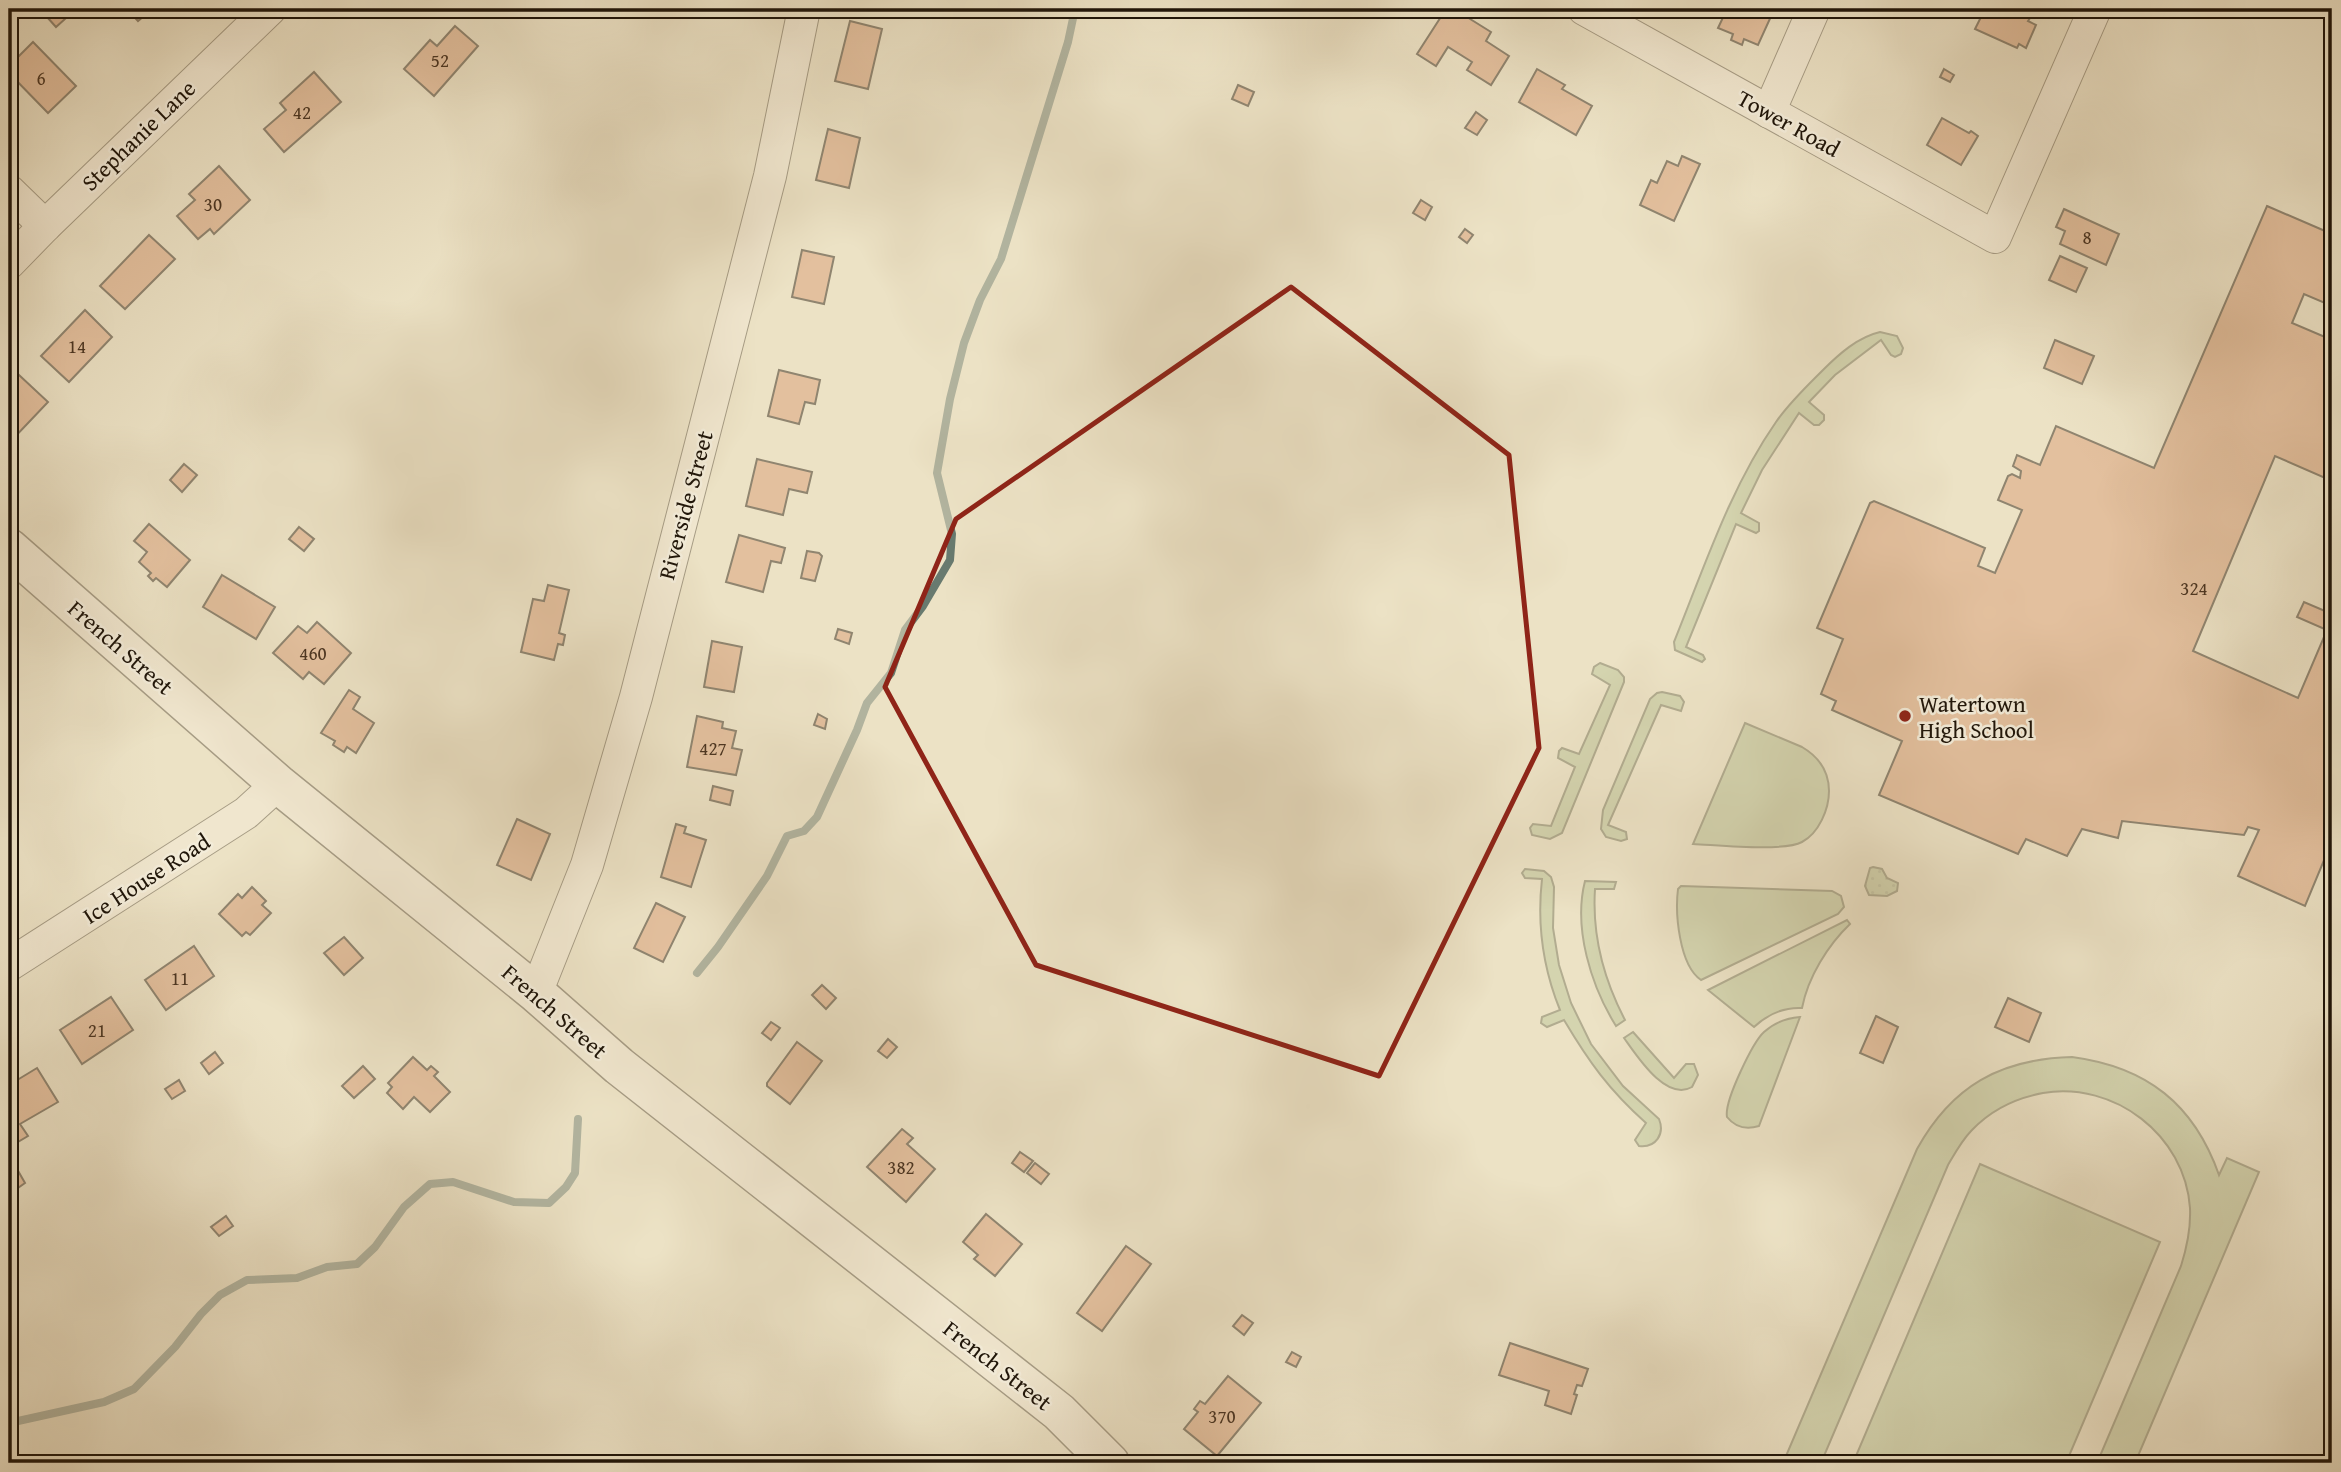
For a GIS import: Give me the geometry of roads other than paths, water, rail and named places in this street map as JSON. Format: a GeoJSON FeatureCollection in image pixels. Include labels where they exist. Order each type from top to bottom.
{"type":"FeatureCollection","features":[{"type":"Feature","properties":{"kind":"street","name":"Stephanie Lane"},"geometry":{"type":"LineString","coordinates":[[9,263],[270,9]]}},
{"type":"Feature","properties":{"kind":"street","name":"Riverside Street"},"geometry":{"type":"LineString","coordinates":[[536,993],[587,865],[636,697],[770,176],[804,9]]}},
{"type":"Feature","properties":{"kind":"street","name":"Tower Road"},"geometry":{"type":"LineString","coordinates":[[1584,9],[1995,237],[2095,9]]}},
{"type":"Feature","properties":{"kind":"street"},"geometry":{"type":"LineString","coordinates":[[1769,111],[1814,9]]}},
{"type":"Feature","properties":{"kind":"street"},"geometry":{"type":"LineString","coordinates":[[9,191],[45,226]]}},
{"type":"Feature","properties":{"kind":"street","name":"French Street"},"geometry":{"type":"LineString","coordinates":[[9,548],[278,784],[536,993],[619,1066],[1059,1412],[1111,1463]]}},
{"type":"Feature","properties":{"kind":"street","name":"Ice House Road"},"geometry":{"type":"LineString","coordinates":[[9,965],[246,813],[278,784]]}},
{"type":"Feature","properties":{"kind":"waterway"},"geometry":{"type":"LineString","coordinates":[[697,973],[767,876],[787,836],[804,831],[817,817],[867,703],[891,673],[905,630],[923,606],[950,560],[952,534],[937,473],[950,399],[964,343],[980,300],[1001,259],[1068,42],[1075,9]]}},
{"type":"Feature","properties":{"kind":"waterway"},"geometry":{"type":"LineString","coordinates":[[9,1423],[104,1402],[134,1389],[220,1295],[247,1280],[297,1278],[327,1267],[357,1264],[375,1247],[404,1207],[430,1184],[453,1182],[514,1202],[549,1203],[566,1187],[575,1173],[578,1119]]}},
{"type":"Feature","properties":{"kind":"place","name":"Watertown High School"},"geometry":{"type":"Point","coordinates":[1905,716]}}]}
